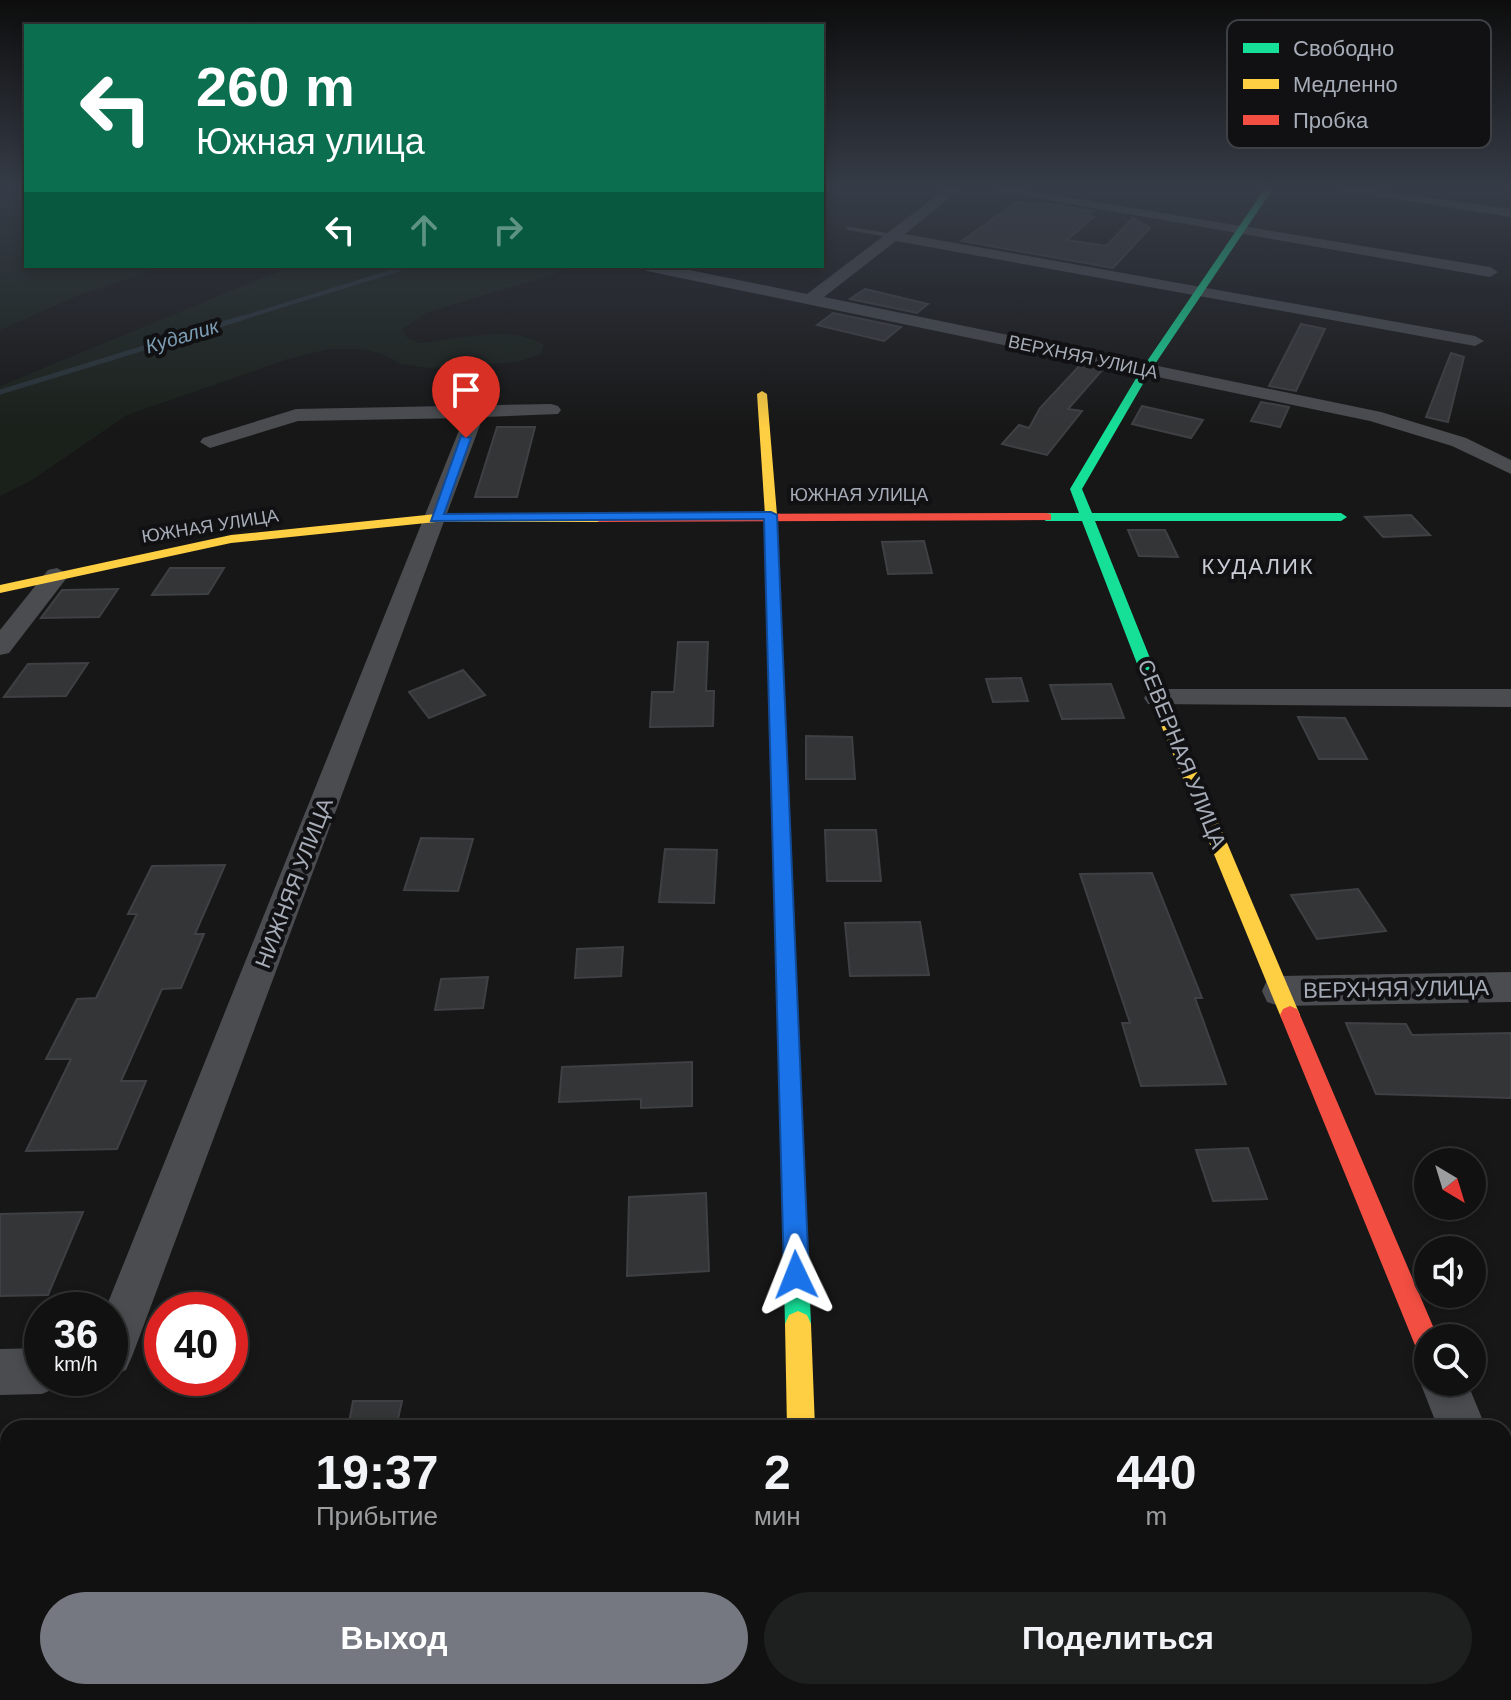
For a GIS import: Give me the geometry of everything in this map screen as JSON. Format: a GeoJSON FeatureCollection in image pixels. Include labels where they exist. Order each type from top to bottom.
{"type":"FeatureCollection","features":[{"type":"Feature","properties":{"kind":"street","name":"ВЕРХНЯЯ УЛИЦА"},"geometry":{"type":"LineString","coordinates":[[663,269],[1374,416],[1459,442],[1511,468]]}},
{"type":"Feature","properties":{"kind":"street"},"geometry":{"type":"LineString","coordinates":[[810,300],[850,269]]}},
{"type":"Feature","properties":{"kind":"street"},"geometry":{"type":"LineString","coordinates":[[1073,269],[1475,341]]}},
{"type":"Feature","properties":{"kind":"street","name":"СЕВЕРНАЯ УЛИЦА"},"geometry":{"type":"LineString","coordinates":[[1217,269],[1146,370],[1076,489],[1083,515],[1158,698],[1419,1324]]}},
{"type":"Feature","properties":{"kind":"street"},"geometry":{"type":"LineString","coordinates":[[1474,269],[1490,272]]}},
{"type":"Feature","properties":{"kind":"street"},"geometry":{"type":"LineString","coordinates":[[762,394],[771,515],[801,1420]]}},
{"type":"Feature","properties":{"kind":"street"},"geometry":{"type":"LineString","coordinates":[[210,442],[296,415],[551,410]]}},
{"type":"Feature","properties":{"kind":"street","name":"НИЖНЯЯ УЛИЦА"},"geometry":{"type":"LineString","coordinates":[[128,1308],[476,411]]}},
{"type":"Feature","properties":{"kind":"street","name":"ЮЖНАЯ УЛИЦА"},"geometry":{"type":"LineString","coordinates":[[0,589],[231,539],[436,518],[771,515],[1341,517]]}},
{"type":"Feature","properties":{"kind":"street"},"geometry":{"type":"LineString","coordinates":[[0,647],[57,575]]}},
{"type":"Feature","properties":{"kind":"street"},"geometry":{"type":"LineString","coordinates":[[1158,698],[1511,698]]}},
{"type":"Feature","properties":{"kind":"street","name":"ВЕРХНЯЯ УЛИЦА"},"geometry":{"type":"LineString","coordinates":[[1280,991],[1511,987]]}},
{"type":"Feature","properties":{"kind":"street"},"geometry":{"type":"LineString","coordinates":[[0,1372],[24,1371]]}},
{"type":"Feature","properties":{"kind":"street"},"geometry":{"type":"LineString","coordinates":[[1449,1396],[1459,1420]]}},
{"type":"Feature","properties":{"kind":"shaded area"},"geometry":{"type":"Polygon","coordinates":[[[0,269],[156,269],[82,294],[0,330],[0,269]]]}},
{"type":"Feature","properties":{"kind":"shaded area"},"geometry":{"type":"Polygon","coordinates":[[[283,269],[569,269],[426,313],[403,329],[406,337],[419,343],[483,335],[515,335],[544,345],[541,354],[518,362],[429,368],[400,364],[383,354],[362,349],[330,349],[288,359],[127,415],[32,480],[0,496],[0,386],[283,269]]]}},
{"type":"Feature","properties":{"kind":"building"},"geometry":{"type":"Polygon","coordinates":[[[865,289],[928,304],[917,313],[850,299],[865,289]]]}},
{"type":"Feature","properties":{"kind":"building"},"geometry":{"type":"Polygon","coordinates":[[[833,313],[901,327],[884,341],[817,325],[833,313]]]}},
{"type":"Feature","properties":{"kind":"building"},"geometry":{"type":"Polygon","coordinates":[[[1301,324],[1325,329],[1296,391],[1269,386],[1301,324]]]}},
{"type":"Feature","properties":{"kind":"building"},"geometry":{"type":"Polygon","coordinates":[[[1451,353],[1464,357],[1448,422],[1426,417],[1451,353]]]}},
{"type":"Feature","properties":{"kind":"building"},"geometry":{"type":"Polygon","coordinates":[[[1081,364],[1103,369],[1068,409],[1082,411],[1047,455],[1002,444],[1019,425],[1029,428],[1040,408],[1081,364]]]}},
{"type":"Feature","properties":{"kind":"building"},"geometry":{"type":"Polygon","coordinates":[[[1261,402],[1289,407],[1280,427],[1251,421],[1261,402]]]}},
{"type":"Feature","properties":{"kind":"building"},"geometry":{"type":"Polygon","coordinates":[[[1142,406],[1203,420],[1191,438],[1132,424],[1142,406]]]}},
{"type":"Feature","properties":{"kind":"building"},"geometry":{"type":"Polygon","coordinates":[[[497,427],[535,427],[517,497],[475,497],[497,427]]]}},
{"type":"Feature","properties":{"kind":"building"},"geometry":{"type":"Polygon","coordinates":[[[1411,515],[1430,535],[1383,537],[1365,517],[1411,515]]]}},
{"type":"Feature","properties":{"kind":"building"},"geometry":{"type":"Polygon","coordinates":[[[1128,530],[1165,530],[1178,557],[1139,556],[1128,530]]]}},
{"type":"Feature","properties":{"kind":"building"},"geometry":{"type":"Polygon","coordinates":[[[924,541],[932,573],[888,574],[882,542],[924,541]]]}},
{"type":"Feature","properties":{"kind":"building"},"geometry":{"type":"Polygon","coordinates":[[[170,568],[224,568],[208,594],[152,595],[170,568]]]}},
{"type":"Feature","properties":{"kind":"building"},"geometry":{"type":"Polygon","coordinates":[[[118,589],[99,617],[41,618],[62,590],[118,589]]]}},
{"type":"Feature","properties":{"kind":"building"},"geometry":{"type":"Polygon","coordinates":[[[678,642],[708,642],[706,691],[714,691],[713,726],[650,727],[652,692],[674,692],[678,642]]]}},
{"type":"Feature","properties":{"kind":"building"},"geometry":{"type":"Polygon","coordinates":[[[88,663],[66,696],[4,697],[28,664],[88,663]]]}},
{"type":"Feature","properties":{"kind":"building"},"geometry":{"type":"Polygon","coordinates":[[[463,670],[485,695],[429,718],[409,692],[463,670]]]}},
{"type":"Feature","properties":{"kind":"building"},"geometry":{"type":"Polygon","coordinates":[[[1021,678],[1028,701],[993,702],[986,679],[1021,678]]]}},
{"type":"Feature","properties":{"kind":"building"},"geometry":{"type":"Polygon","coordinates":[[[1111,684],[1124,718],[1062,719],[1050,685],[1111,684]]]}},
{"type":"Feature","properties":{"kind":"building"},"geometry":{"type":"Polygon","coordinates":[[[1298,717],[1345,718],[1367,759],[1319,759],[1298,717]]]}},
{"type":"Feature","properties":{"kind":"building"},"geometry":{"type":"Polygon","coordinates":[[[806,736],[852,737],[855,779],[806,779],[806,736]]]}},
{"type":"Feature","properties":{"kind":"building"},"geometry":{"type":"Polygon","coordinates":[[[825,830],[876,830],[881,881],[827,881],[825,830]]]}},
{"type":"Feature","properties":{"kind":"building"},"geometry":{"type":"Polygon","coordinates":[[[421,838],[473,839],[458,891],[404,890],[421,838]]]}},
{"type":"Feature","properties":{"kind":"building"},"geometry":{"type":"Polygon","coordinates":[[[665,849],[717,850],[714,903],[659,902],[665,849]]]}},
{"type":"Feature","properties":{"kind":"building"},"geometry":{"type":"Polygon","coordinates":[[[225,865],[195,934],[204,934],[181,988],[162,989],[121,1081],[146,1081],[117,1149],[26,1151],[71,1059],[46,1059],[77,999],[96,998],[137,914],[128,914],[152,866],[225,865]]]}},
{"type":"Feature","properties":{"kind":"building"},"geometry":{"type":"Polygon","coordinates":[[[1152,873],[1202,998],[1195,998],[1226,1084],[1141,1086],[1122,1023],[1130,1023],[1080,874],[1152,873]]]}},
{"type":"Feature","properties":{"kind":"building"},"geometry":{"type":"Polygon","coordinates":[[[1358,889],[1386,931],[1317,939],[1291,895],[1358,889]]]}},
{"type":"Feature","properties":{"kind":"building"},"geometry":{"type":"Polygon","coordinates":[[[920,922],[929,975],[850,976],[845,923],[920,922]]]}},
{"type":"Feature","properties":{"kind":"building"},"geometry":{"type":"Polygon","coordinates":[[[623,947],[621,976],[575,978],[577,949],[623,947]]]}},
{"type":"Feature","properties":{"kind":"building"},"geometry":{"type":"Polygon","coordinates":[[[488,977],[483,1008],[435,1010],[441,979],[488,977]]]}},
{"type":"Feature","properties":{"kind":"building"},"geometry":{"type":"Polygon","coordinates":[[[1346,1023],[1406,1024],[1412,1035],[1511,1033],[1511,1098],[1376,1094],[1346,1023]]]}},
{"type":"Feature","properties":{"kind":"building"},"geometry":{"type":"Polygon","coordinates":[[[692,1062],[692,1106],[641,1108],[641,1099],[559,1102],[562,1067],[692,1062]]]}},
{"type":"Feature","properties":{"kind":"building"},"geometry":{"type":"Polygon","coordinates":[[[1248,1148],[1267,1199],[1213,1201],[1196,1150],[1248,1148]]]}},
{"type":"Feature","properties":{"kind":"building"},"geometry":{"type":"Polygon","coordinates":[[[706,1193],[709,1271],[627,1276],[629,1197],[706,1193]]]}},
{"type":"Feature","properties":{"kind":"building"},"geometry":{"type":"Polygon","coordinates":[[[83,1212],[49,1292],[0,1296],[0,1214],[83,1212]]]}},
{"type":"Feature","properties":{"kind":"building"},"geometry":{"type":"Polygon","coordinates":[[[353,1401],[402,1401],[398,1420],[349,1420],[353,1401]]]}},
{"type":"Feature","properties":{"kind":"waterway","name":"Кудалик"},"geometry":{"type":"LineString","coordinates":[[236,320],[399,269]]}},
{"type":"Feature","properties":{"kind":"waterway","name":"Кудалик"},"geometry":{"type":"LineString","coordinates":[[0,392],[242,318]]}},
{"type":"Feature","properties":{"kind":"traffic: fast"},"geometry":{"type":"LineString","coordinates":[[1164,713],[1076,489],[1146,370],[1214,269]]}},
{"type":"Feature","properties":{"kind":"traffic: fast"},"geometry":{"type":"LineString","coordinates":[[1046,517],[1341,517]]}},
{"type":"Feature","properties":{"kind":"traffic: fast"},"geometry":{"type":"LineString","coordinates":[[786,972],[798,1324]]}},
{"type":"Feature","properties":{"kind":"traffic: slow"},"geometry":{"type":"LineString","coordinates":[[762,394],[771,515],[786,972]]}},
{"type":"Feature","properties":{"kind":"traffic: slow"},"geometry":{"type":"LineString","coordinates":[[0,589],[231,539],[436,518],[599,518]]}},
{"type":"Feature","properties":{"kind":"traffic: slow"},"geometry":{"type":"LineString","coordinates":[[1164,713],[1290,1015]]}},
{"type":"Feature","properties":{"kind":"traffic: slow"},"geometry":{"type":"LineString","coordinates":[[798,1324],[801,1420]]}},
{"type":"Feature","properties":{"kind":"traffic: jam"},"geometry":{"type":"LineString","coordinates":[[599,518],[1046,517]]}},
{"type":"Feature","properties":{"kind":"traffic: jam"},"geometry":{"type":"LineString","coordinates":[[1290,1015],[1419,1324]]}},
{"type":"Feature","properties":{"kind":"district","name":"КУДАЛИК"},"geometry":{"type":"Point","coordinates":[1258,566]}},
{"type":"Feature","properties":{"kind":"route"},"geometry":{"type":"LineString","coordinates":[[466,438],[436,518],[771,515],[796,1275]]}}]}
